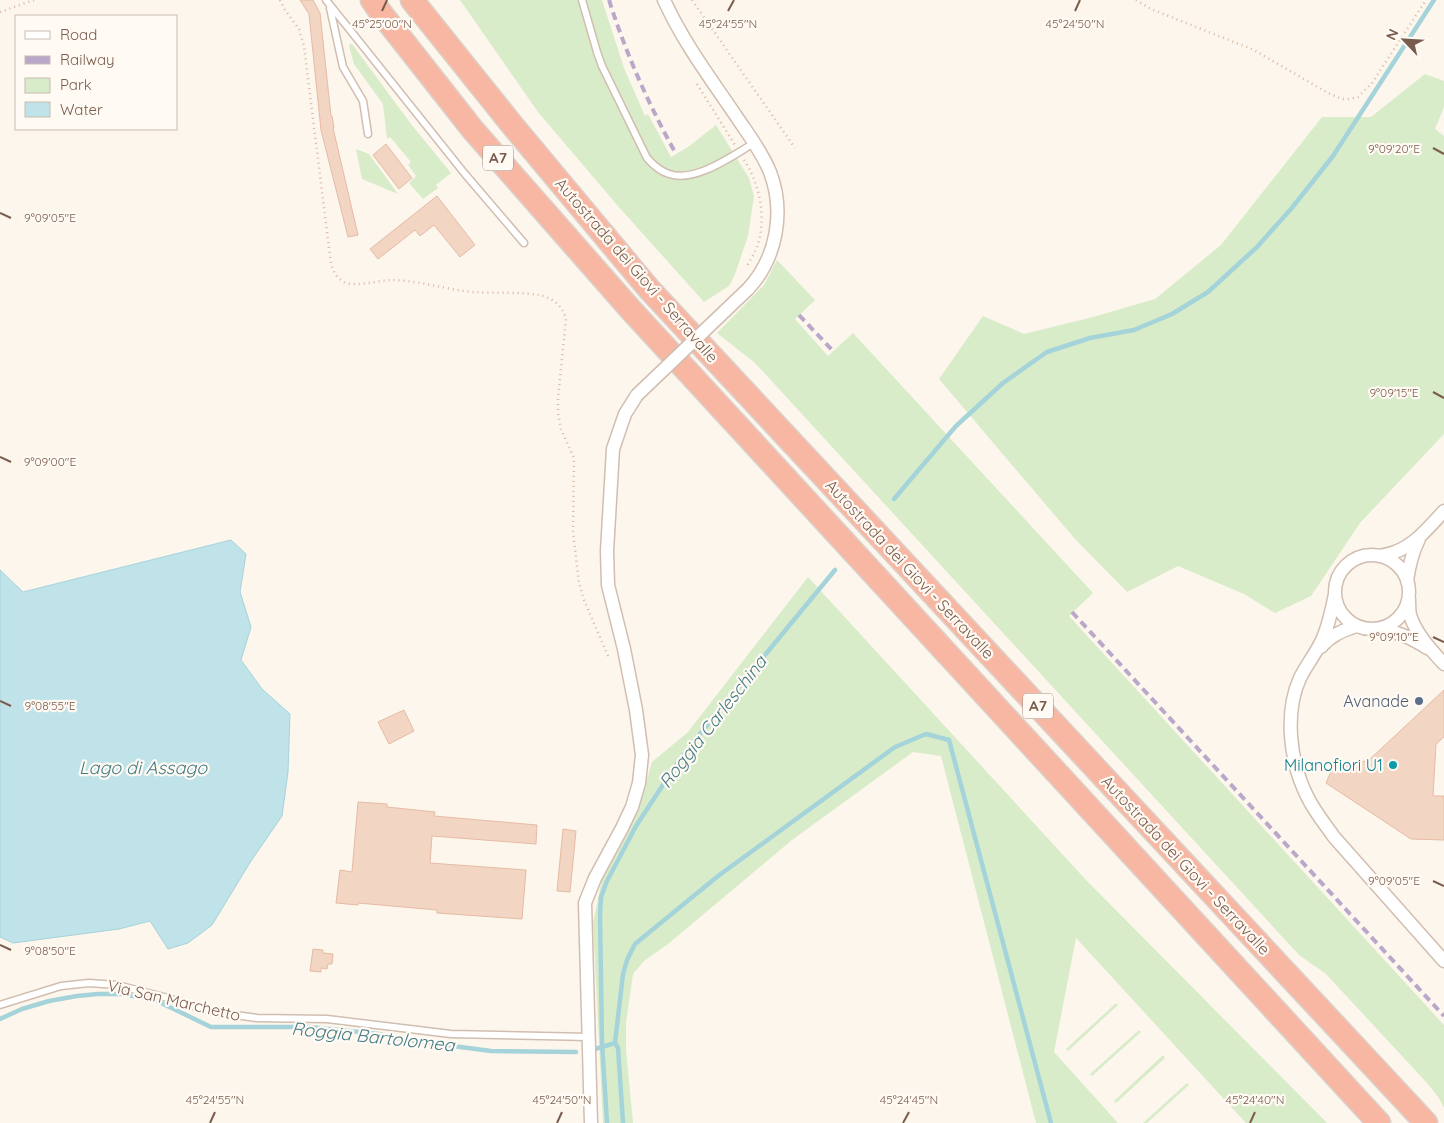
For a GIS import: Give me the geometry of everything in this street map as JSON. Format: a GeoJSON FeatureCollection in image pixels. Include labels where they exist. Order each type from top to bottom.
{"type":"FeatureCollection","features":[{"type":"Feature","properties":{"kind":"highway","name":"Autostrada dei Giovi - Serravalle"},"geometry":{"type":"LineString","coordinates":[[372,0],[473,130],[631,310],[1379,1123]]}},
{"type":"Feature","properties":{"kind":"highway","name":"Autostrada dei Giovi - Serravalle"},"geometry":{"type":"LineString","coordinates":[[412,0],[513,126],[649,289],[1426,1123]]}},
{"type":"Feature","properties":{"kind":"street"},"geometry":{"type":"LineString","coordinates":[[591,1123],[585,904],[595,878],[632,807],[639,783],[642,754],[636,710],[624,649],[608,584],[607,551],[613,449],[624,414],[637,395],[748,289],[768,260],[776,234],[778,207],[774,185],[764,159],[684,38],[664,0]]}},
{"type":"Feature","properties":{"kind":"street"},"geometry":{"type":"LineString","coordinates":[[1379,556],[1394,553],[1406,547],[1444,511]]}},
{"type":"Feature","properties":{"kind":"street"},"geometry":{"type":"LineString","coordinates":[[1376,629],[1388,625],[1398,618],[1406,607],[1409,566],[1413,550],[1421,534]]}},
{"type":"Feature","properties":{"kind":"street"},"geometry":{"type":"LineString","coordinates":[[1430,650],[1417,630],[1410,614],[1408,588],[1403,572],[1388,559],[1379,556],[1368,555],[1357,558],[1340,572],[1326,630],[1300,679],[1293,703],[1290,728],[1299,781],[1307,798],[1334,837],[1444,961]]}},
{"type":"Feature","properties":{"kind":"street"},"geometry":{"type":"LineString","coordinates":[[1334,594],[1336,604],[1348,621],[1366,629],[1395,632],[1410,638],[1430,650],[1444,663]]}},
{"type":"Feature","properties":{"kind":"street"},"geometry":{"type":"LineString","coordinates":[[1311,659],[1328,639],[1340,631],[1356,626]]}},
{"type":"Feature","properties":{"kind":"lane"},"geometry":{"type":"LineString","coordinates":[[326,0],[465,174],[524,243]]}},
{"type":"Feature","properties":{"kind":"lane"},"geometry":{"type":"LineString","coordinates":[[582,0],[597,52],[607,78],[647,158],[653,165],[670,175],[693,174],[714,166],[754,143]]}},
{"type":"Feature","properties":{"kind":"lane"},"geometry":{"type":"LineString","coordinates":[[330,7],[343,67],[363,101],[368,134]]}},
{"type":"Feature","properties":{"kind":"lane","name":"Via San Marchetto"},"geometry":{"type":"LineString","coordinates":[[0,1005],[61,986],[89,983],[117,985],[213,1012],[257,1018],[327,1019],[451,1034],[589,1037]]}},
{"type":"Feature","properties":{"kind":"path"},"geometry":{"type":"LineString","coordinates":[[0,12],[34,0]]}},
{"type":"Feature","properties":{"kind":"path"},"geometry":{"type":"LineString","coordinates":[[280,0],[299,29],[304,46],[330,264],[333,272],[339,278],[351,284],[393,280],[472,292],[543,296],[556,303],[563,310],[566,320],[558,413],[561,429],[574,458],[573,532],[578,575],[584,600],[608,656]]}},
{"type":"Feature","properties":{"kind":"path"},"geometry":{"type":"LineString","coordinates":[[692,0],[795,148]]}},
{"type":"Feature","properties":{"kind":"path"},"geometry":{"type":"LineString","coordinates":[[1136,0],[1151,9],[1254,50],[1328,93],[1342,99],[1358,97],[1372,83],[1426,0]]}},
{"type":"Feature","properties":{"kind":"path"},"geometry":{"type":"LineString","coordinates":[[693,78],[751,171],[759,191],[761,225],[757,246],[745,271],[745,282],[748,289]]}},
{"type":"Feature","properties":{"kind":"green space"},"geometry":{"type":"Polygon","coordinates":[[[460,0],[602,0],[624,68],[645,116],[648,114],[671,157],[688,147],[716,125],[749,178],[754,196],[748,236],[729,286],[704,302],[617,205],[538,112],[460,0]]]}},
{"type":"Feature","properties":{"kind":"green space"},"geometry":{"type":"Polygon","coordinates":[[[350,44],[352,44],[411,124],[451,173],[436,185],[438,188],[423,199],[409,183],[416,176],[408,165],[411,162],[390,137],[387,139],[383,104],[354,64],[350,44]]]}},
{"type":"Feature","properties":{"kind":"green space"},"geometry":{"type":"Polygon","coordinates":[[[1425,74],[1444,81],[1444,107],[1435,129],[1444,136],[1444,434],[1360,523],[1311,596],[1275,613],[1244,594],[1178,566],[1127,592],[1075,539],[939,379],[983,316],[1024,334],[1155,299],[1221,245],[1322,117],[1371,117],[1425,74]]]}},
{"type":"Feature","properties":{"kind":"green space"},"geometry":{"type":"Polygon","coordinates":[[[356,149],[369,154],[398,194],[362,179],[356,149]]]}},
{"type":"Feature","properties":{"kind":"green space"},"geometry":{"type":"Polygon","coordinates":[[[777,260],[815,300],[795,319],[828,356],[853,333],[1093,593],[1069,616],[1444,1025],[1444,1108],[1427,1083],[1326,974],[1299,955],[755,363],[717,333],[764,285],[777,260]]]}},
{"type":"Feature","properties":{"kind":"green space"},"geometry":{"type":"Polygon","coordinates":[[[808,577],[1087,881],[1327,1123],[1246,1123],[1076,938],[1054,1052],[1118,1123],[1036,1123],[941,756],[913,752],[792,840],[668,944],[644,961],[633,974],[626,1023],[626,1050],[633,1123],[603,1123],[593,923],[602,879],[638,809],[652,762],[688,732],[808,577]]]}},
{"type":"Feature","properties":{"kind":"green space"},"geometry":{"type":"Polygon","coordinates":[[[1116,1003],[1118,1005],[1068,1051],[1066,1049],[1116,1003]]]}},
{"type":"Feature","properties":{"kind":"green space"},"geometry":{"type":"Polygon","coordinates":[[[1139,1030],[1141,1032],[1092,1076],[1090,1074],[1139,1030]]]}},
{"type":"Feature","properties":{"kind":"green space"},"geometry":{"type":"Polygon","coordinates":[[[1163,1055],[1165,1058],[1116,1103],[1114,1101],[1163,1055]]]}},
{"type":"Feature","properties":{"kind":"green space"},"geometry":{"type":"Polygon","coordinates":[[[1187,1083],[1189,1085],[1147,1123],[1143,1123],[1187,1083]]]}},
{"type":"Feature","properties":{"kind":"water","name":"Lago di Assago"},"geometry":{"type":"Polygon","coordinates":[[[231,540],[246,554],[240,592],[251,627],[241,660],[262,689],[290,714],[288,772],[282,816],[251,861],[212,925],[188,943],[168,949],[150,921],[119,929],[13,943],[0,937],[0,570],[23,592],[231,540]]]}},
{"type":"Feature","properties":{"kind":"building"},"geometry":{"type":"Polygon","coordinates":[[[300,0],[313,0],[320,13],[333,128],[358,235],[348,237],[321,130],[309,14],[300,0]]]}},
{"type":"Feature","properties":{"kind":"building"},"geometry":{"type":"Polygon","coordinates":[[[386,144],[412,178],[399,189],[373,155],[386,144]]]}},
{"type":"Feature","properties":{"kind":"building"},"geometry":{"type":"Polygon","coordinates":[[[437,196],[475,245],[460,257],[434,225],[420,236],[415,230],[378,259],[370,249],[437,196]]]}},
{"type":"Feature","properties":{"kind":"building","name":"Milanofiori U1"},"geometry":{"type":"Polygon","coordinates":[[[1444,690],[1444,737],[1436,744],[1433,796],[1444,796],[1444,840],[1411,839],[1326,783],[1332,769],[1369,760],[1444,690]]]}},
{"type":"Feature","properties":{"kind":"building"},"geometry":{"type":"Polygon","coordinates":[[[404,710],[414,731],[389,744],[378,722],[404,710]]]}},
{"type":"Feature","properties":{"kind":"building"},"geometry":{"type":"Polygon","coordinates":[[[358,802],[387,804],[387,807],[435,812],[434,816],[537,825],[536,844],[432,836],[430,863],[526,870],[522,919],[437,913],[437,910],[358,903],[358,905],[336,903],[340,870],[352,872],[358,802]]]}},
{"type":"Feature","properties":{"kind":"building"},"geometry":{"type":"Polygon","coordinates":[[[563,829],[576,831],[570,892],[557,891],[563,829]]]}},
{"type":"Feature","properties":{"kind":"building"},"geometry":{"type":"Polygon","coordinates":[[[313,949],[333,954],[332,964],[328,964],[327,969],[321,968],[321,972],[310,971],[313,949]]]}},
{"type":"Feature","properties":{"kind":"waterway","name":"Roggia Carleschina"},"geometry":{"type":"LineString","coordinates":[[894,499],[956,426],[1003,383],[1047,352],[1090,338],[1134,330],[1172,314],[1208,292],[1257,247],[1291,209],[1333,156],[1434,0]]}},
{"type":"Feature","properties":{"kind":"waterway","name":"Roggia Carleschina"},"geometry":{"type":"LineString","coordinates":[[607,1123],[602,1042],[600,914],[601,897],[607,881],[636,826],[690,746],[835,570]]}},
{"type":"Feature","properties":{"kind":"waterway"},"geometry":{"type":"LineString","coordinates":[[615,1043],[623,974],[635,944],[718,876],[895,747],[926,734],[949,740],[1051,1123]]}},
{"type":"Feature","properties":{"kind":"waterway","name":"Roggia Bartolomea"},"geometry":{"type":"LineString","coordinates":[[0,1019],[22,1009],[49,1001],[77,996],[122,994],[155,1000],[211,1027],[310,1027],[379,1034],[407,1040],[491,1051],[576,1052]]}},
{"type":"Feature","properties":{"kind":"waterway"},"geometry":{"type":"LineString","coordinates":[[595,1049],[615,1043],[618,1048],[623,1123]]}},
{"type":"Feature","properties":{"kind":"railway"},"geometry":{"type":"LineString","coordinates":[[609,0],[639,79],[676,154]]}},
{"type":"Feature","properties":{"kind":"railway"},"geometry":{"type":"LineString","coordinates":[[799,315],[833,351]]}},
{"type":"Feature","properties":{"kind":"railway"},"geometry":{"type":"LineString","coordinates":[[1072,612],[1444,1016]]}},
{"type":"Feature","properties":{"kind":"place","name":"Avanade"},"geometry":{"type":"Point","coordinates":[1419,701]}},
{"type":"Feature","properties":{"kind":"place","name":"Milanofiori U1"},"geometry":{"type":"Point","coordinates":[1393,765]}}]}
